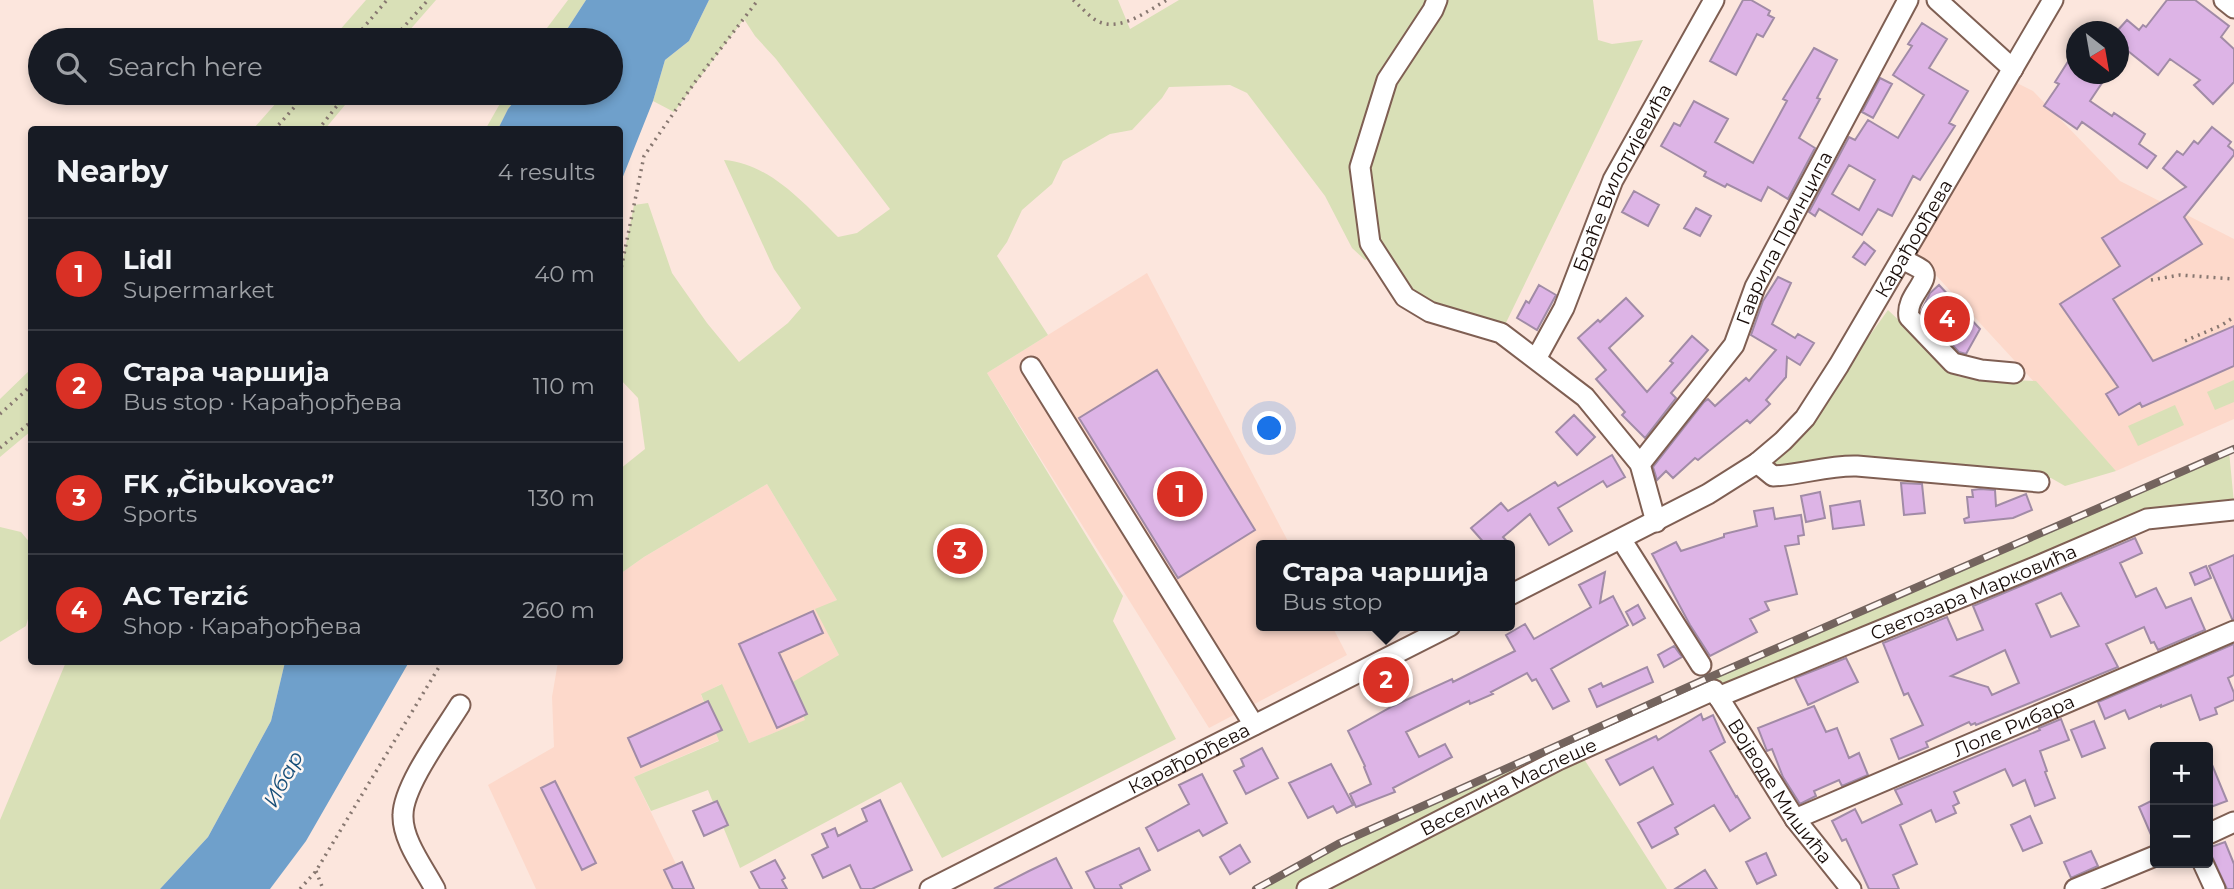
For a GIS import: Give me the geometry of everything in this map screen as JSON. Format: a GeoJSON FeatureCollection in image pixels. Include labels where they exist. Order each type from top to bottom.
{"type":"FeatureCollection","features":[{"type":"Feature","properties":{"kind":"street"},"geometry":{"type":"LineString","coordinates":[[1437,0],[1387,80],[1360,167],[1370,243],[1405,297],[1430,312],[1501,333],[1585,397],[1640,464],[1656,522]]}},
{"type":"Feature","properties":{"kind":"street","name":"Браће Вилотијевића"},"geometry":{"type":"LineString","coordinates":[[1536,359],[1564,308],[1614,180],[1714,0]]}},
{"type":"Feature","properties":{"kind":"street","name":"Гаврила Принципа"},"geometry":{"type":"LineString","coordinates":[[1640,464],[1734,345],[1755,287],[1908,0]]}},
{"type":"Feature","properties":{"kind":"street"},"geometry":{"type":"LineString","coordinates":[[1937,0],[2012,69]]}},
{"type":"Feature","properties":{"kind":"street","name":"Карађорђева"},"geometry":{"type":"LineString","coordinates":[[1515,593],[1708,494],[1757,463],[1805,418],[1902,259],[2053,0]]}},
{"type":"Feature","properties":{"kind":"street"},"geometry":{"type":"LineString","coordinates":[[2224,0],[2234,8]]}},
{"type":"Feature","properties":{"kind":"street"},"geometry":{"type":"LineString","coordinates":[[1902,259],[1922,271],[1925,276],[1925,281],[1911,298],[1909,317],[1935,345],[1953,363],[2014,373]]}},
{"type":"Feature","properties":{"kind":"street"},"geometry":{"type":"LineString","coordinates":[[1031,367],[1254,725]]}},
{"type":"Feature","properties":{"kind":"street"},"geometry":{"type":"LineString","coordinates":[[1757,463],[1773,476],[1788,476],[1837,466],[1857,466],[2039,482]]}},
{"type":"Feature","properties":{"kind":"street","name":"Светозара Марковића"},"geometry":{"type":"LineString","coordinates":[[1716,693],[2040,565],[2147,519],[2234,510]]}},
{"type":"Feature","properties":{"kind":"street"},"geometry":{"type":"LineString","coordinates":[[1621,540],[1701,665]]}},
{"type":"Feature","properties":{"kind":"street","name":"Карађорђева"},"geometry":{"type":"LineString","coordinates":[[930,889],[1440,631]]}},
{"type":"Feature","properties":{"kind":"street","name":"Лоле Рибара"},"geometry":{"type":"LineString","coordinates":[[1795,819],[2234,631]]}},
{"type":"Feature","properties":{"kind":"street","name":"Војводе Мишића"},"geometry":{"type":"LineString","coordinates":[[1716,693],[1795,819],[1851,889]]}},
{"type":"Feature","properties":{"kind":"street","name":"Веселина Маслеше"},"geometry":{"type":"LineString","coordinates":[[1307,889],[1558,760],[1716,693]]}},
{"type":"Feature","properties":{"kind":"street"},"geometry":{"type":"LineString","coordinates":[[435,889],[408,836],[402,817],[405,795],[460,705]]}},
{"type":"Feature","properties":{"kind":"street"},"geometry":{"type":"LineString","coordinates":[[2213,832],[2234,822]]}},
{"type":"Feature","properties":{"kind":"street"},"geometry":{"type":"LineString","coordinates":[[2075,889],[2150,858]]}},
{"type":"Feature","properties":{"kind":"street"},"geometry":{"type":"LineString","coordinates":[[2205,868],[2215,889]]}},
{"type":"Feature","properties":{"kind":"path"},"geometry":{"type":"LineString","coordinates":[[363,28],[387,0]]}},
{"type":"Feature","properties":{"kind":"path"},"geometry":{"type":"LineString","coordinates":[[403,28],[428,0]]}},
{"type":"Feature","properties":{"kind":"path"},"geometry":{"type":"LineString","coordinates":[[623,259],[644,156],[695,82],[758,0]]}},
{"type":"Feature","properties":{"kind":"path"},"geometry":{"type":"LineString","coordinates":[[1073,0],[1095,20],[1113,25],[1124,23],[1167,0]]}},
{"type":"Feature","properties":{"kind":"path"},"geometry":{"type":"LineString","coordinates":[[278,126],[296,105]]}},
{"type":"Feature","properties":{"kind":"path"},"geometry":{"type":"LineString","coordinates":[[321,126],[338,105]]}},
{"type":"Feature","properties":{"kind":"path"},"geometry":{"type":"LineString","coordinates":[[2151,280],[2180,275],[2234,279]]}},
{"type":"Feature","properties":{"kind":"path"},"geometry":{"type":"LineString","coordinates":[[2185,341],[2234,317]]}},
{"type":"Feature","properties":{"kind":"path"},"geometry":{"type":"LineString","coordinates":[[0,414],[28,389]]}},
{"type":"Feature","properties":{"kind":"path"},"geometry":{"type":"LineString","coordinates":[[0,448],[28,424]]}},
{"type":"Feature","properties":{"kind":"path"},"geometry":{"type":"LineString","coordinates":[[300,889],[316,871],[440,665]]}},
{"type":"Feature","properties":{"kind":"path"},"geometry":{"type":"LineString","coordinates":[[316,871],[323,889]]}},
{"type":"Feature","properties":{"kind":"shaded area"},"geometry":{"type":"Polygon","coordinates":[[[2007,78],[2033,91],[2120,181],[2234,239],[2234,419],[2116,471],[1909,246],[2007,78]]]}},
{"type":"Feature","properties":{"kind":"shaded area"},"geometry":{"type":"Polygon","coordinates":[[[1147,273],[1287,540],[1256,540],[1256,631],[1335,631],[1347,655],[1209,728],[987,373],[1147,273]]]}},
{"type":"Feature","properties":{"kind":"shaded area"},"geometry":{"type":"Polygon","coordinates":[[[767,484],[837,600],[816,610],[839,655],[806,720],[749,743],[721,684],[701,695],[720,740],[634,777],[688,889],[536,889],[488,785],[554,747],[552,697],[557,665],[623,665],[623,572],[767,484]]]}},
{"type":"Feature","properties":{"kind":"green space"},"geometry":{"type":"Polygon","coordinates":[[[366,0],[436,0],[412,28],[342,28],[366,0]]]}},
{"type":"Feature","properties":{"kind":"green space"},"geometry":{"type":"Polygon","coordinates":[[[568,0],[586,0],[568,28],[547,28],[568,0]]]}},
{"type":"Feature","properties":{"kind":"green space"},"geometry":{"type":"Polygon","coordinates":[[[709,0],[1118,0],[1130,29],[1179,0],[1593,0],[1598,40],[1612,44],[1643,40],[1501,333],[1430,312],[1377,254],[1365,260],[1352,248],[1325,196],[1247,93],[1230,85],[1169,87],[1132,130],[1110,134],[1063,161],[1052,184],[1022,210],[1007,242],[997,256],[1048,335],[987,373],[1123,596],[1113,621],[1176,739],[942,858],[901,782],[740,868],[708,790],[651,811],[634,777],[719,741],[701,694],[722,684],[749,743],[805,720],[791,683],[839,655],[815,609],[837,600],[767,484],[623,572],[623,467],[645,449],[638,398],[623,382],[623,259],[634,205],[648,203],[672,273],[707,323],[739,362],[788,323],[801,308],[774,269],[724,160],[758,169],[773,178],[801,200],[838,237],[857,233],[890,209],[744,19],[674,112],[653,101],[665,60],[689,41],[709,0]]]}},
{"type":"Feature","properties":{"kind":"green space"},"geometry":{"type":"Polygon","coordinates":[[[274,105],[345,105],[328,126],[256,126],[274,105]]]}},
{"type":"Feature","properties":{"kind":"green space"},"geometry":{"type":"Polygon","coordinates":[[[499,105],[511,105],[500,126],[487,126],[499,105]]]}},
{"type":"Feature","properties":{"kind":"green space"},"geometry":{"type":"Polygon","coordinates":[[[1888,310],[1959,377],[2036,381],[2116,471],[2065,486],[2051,478],[1869,461],[1785,472],[1769,459],[1852,360],[1888,310]]]}},
{"type":"Feature","properties":{"kind":"green space"},"geometry":{"type":"Polygon","coordinates":[[[28,372],[28,434],[0,457],[0,399],[28,372]]]}},
{"type":"Feature","properties":{"kind":"green space"},"geometry":{"type":"Polygon","coordinates":[[[2234,380],[2234,402],[2215,410],[2207,392],[2234,380]]]}},
{"type":"Feature","properties":{"kind":"green space"},"geometry":{"type":"Polygon","coordinates":[[[2175,405],[2184,425],[2138,446],[2128,426],[2175,405]]]}},
{"type":"Feature","properties":{"kind":"green space"},"geometry":{"type":"Polygon","coordinates":[[[2229,451],[2234,503],[2141,523],[1718,697],[1294,889],[1256,889],[1338,844],[2229,451]]]}},
{"type":"Feature","properties":{"kind":"green space"},"geometry":{"type":"Polygon","coordinates":[[[0,527],[21,532],[28,540],[28,619],[26,626],[0,642],[0,527]]]}},
{"type":"Feature","properties":{"kind":"green space"},"geometry":{"type":"Polygon","coordinates":[[[65,665],[284,665],[271,721],[208,837],[160,889],[0,889],[0,820],[65,665]]]}},
{"type":"Feature","properties":{"kind":"green space"},"geometry":{"type":"Polygon","coordinates":[[[1584,759],[1667,889],[1320,889],[1461,822],[1584,759]]]}},
{"type":"Feature","properties":{"kind":"water"},"geometry":{"type":"Polygon","coordinates":[[[586,0],[709,0],[689,41],[665,60],[653,101],[623,176],[623,126],[500,126],[511,105],[623,105],[623,28],[568,28],[586,0]]]}},
{"type":"Feature","properties":{"kind":"water","name":"Ибар"},"geometry":{"type":"Polygon","coordinates":[[[284,665],[407,665],[306,841],[270,889],[160,889],[208,837],[271,721],[284,665]]]}},
{"type":"Feature","properties":{"kind":"building"},"geometry":{"type":"Polygon","coordinates":[[[1743,0],[1751,0],[1770,11],[1768,15],[1774,18],[1763,37],[1757,34],[1736,75],[1710,61],[1743,0]]]}},
{"type":"Feature","properties":{"kind":"building"},"geometry":{"type":"Polygon","coordinates":[[[2167,0],[2195,0],[2229,26],[2221,37],[2234,49],[2234,82],[2213,104],[2194,85],[2200,80],[2170,59],[2158,75],[2129,52],[2129,22],[2139,30],[2143,25],[2146,27],[2167,0]]]}},
{"type":"Feature","properties":{"kind":"building"},"geometry":{"type":"Polygon","coordinates":[[[1922,23],[1947,39],[1929,68],[1968,91],[1949,123],[1955,126],[1920,180],[1913,176],[1892,216],[1878,209],[1862,235],[1819,209],[1815,216],[1809,212],[1849,137],[1855,140],[1868,120],[1898,138],[1924,95],[1893,75],[1912,46],[1908,44],[1922,23]],[[1849,165],[1832,194],[1859,210],[1875,180],[1849,165]]]}},
{"type":"Feature","properties":{"kind":"building"},"geometry":{"type":"Polygon","coordinates":[[[1814,48],[1837,60],[1799,138],[1815,148],[1788,199],[1768,187],[1761,201],[1727,184],[1725,187],[1704,176],[1706,172],[1661,146],[1674,123],[1680,126],[1694,101],[1728,119],[1715,142],[1753,163],[1787,101],[1783,99],[1814,48]]]}},
{"type":"Feature","properties":{"kind":"building"},"geometry":{"type":"Polygon","coordinates":[[[2066,65],[2066,84],[2101,84],[2090,101],[2145,134],[2139,144],[2156,156],[2147,168],[2082,122],[2077,129],[2044,106],[2059,84],[2055,82],[2066,65]]]}},
{"type":"Feature","properties":{"kind":"building"},"geometry":{"type":"Polygon","coordinates":[[[1880,78],[1892,84],[1873,118],[1862,112],[1880,78]]]}},
{"type":"Feature","properties":{"kind":"building"},"geometry":{"type":"Polygon","coordinates":[[[2212,127],[2231,142],[2228,146],[2234,151],[2234,155],[2184,217],[2202,244],[2113,299],[2153,361],[2234,326],[2234,366],[2142,407],[2140,403],[2119,415],[2106,394],[2118,387],[2060,304],[2120,266],[2102,238],[2186,187],[2163,168],[2177,151],[2183,155],[2194,141],[2198,144],[2212,127]]]}},
{"type":"Feature","properties":{"kind":"building"},"geometry":{"type":"Polygon","coordinates":[[[1634,191],[1659,205],[1648,226],[1622,212],[1634,191]]]}},
{"type":"Feature","properties":{"kind":"building"},"geometry":{"type":"Polygon","coordinates":[[[1696,208],[1711,216],[1700,236],[1684,228],[1696,208]]]}},
{"type":"Feature","properties":{"kind":"building"},"geometry":{"type":"Polygon","coordinates":[[[1864,242],[1875,251],[1865,265],[1853,257],[1864,242]]]}},
{"type":"Feature","properties":{"kind":"building"},"geometry":{"type":"Polygon","coordinates":[[[1778,277],[1791,283],[1772,324],[1795,338],[1798,334],[1814,343],[1800,365],[1787,357],[1786,377],[1766,400],[1770,404],[1750,423],[1747,420],[1698,460],[1695,458],[1673,478],[1666,471],[1657,480],[1653,467],[1704,402],[1708,399],[1715,406],[1746,378],[1749,381],[1776,350],[1751,335],[1763,301],[1778,277]]]}},
{"type":"Feature","properties":{"kind":"building"},"geometry":{"type":"Polygon","coordinates":[[[1539,285],[1556,295],[1537,330],[1517,318],[1539,285]]]}},
{"type":"Feature","properties":{"kind":"building"},"geometry":{"type":"Polygon","coordinates":[[[1939,285],[1980,329],[1966,354],[1959,352],[1921,312],[1930,293],[1939,285]]]}},
{"type":"Feature","properties":{"kind":"building"},"geometry":{"type":"Polygon","coordinates":[[[1626,298],[1643,316],[1609,348],[1647,392],[1673,363],[1670,361],[1692,336],[1708,350],[1671,393],[1676,398],[1645,438],[1622,415],[1625,412],[1596,379],[1606,370],[1578,338],[1626,298]]]}},
{"type":"Feature","properties":{"kind":"building"},"geometry":{"type":"Polygon","coordinates":[[[1157,370],[1255,530],[1178,578],[1079,418],[1157,370]]]}},
{"type":"Feature","properties":{"kind":"building"},"geometry":{"type":"Polygon","coordinates":[[[1574,415],[1595,437],[1577,455],[1556,432],[1574,415]]]}},
{"type":"Feature","properties":{"kind":"building"},"geometry":{"type":"Polygon","coordinates":[[[1612,455],[1625,477],[1607,487],[1603,481],[1558,508],[1572,531],[1549,545],[1530,514],[1503,537],[1506,540],[1482,540],[1471,528],[1501,503],[1508,511],[1555,482],[1558,486],[1612,455]]]}},
{"type":"Feature","properties":{"kind":"building"},"geometry":{"type":"Polygon","coordinates":[[[1901,483],[1922,484],[1925,513],[1904,515],[1901,483]]]}},
{"type":"Feature","properties":{"kind":"building"},"geometry":{"type":"Polygon","coordinates":[[[1972,490],[1995,490],[1996,506],[2026,494],[2032,510],[2013,518],[1965,523],[1964,519],[1969,517],[1967,497],[1973,497],[1972,490]]]}},
{"type":"Feature","properties":{"kind":"building"},"geometry":{"type":"Polygon","coordinates":[[[1820,492],[1825,518],[1806,522],[1801,496],[1820,492]]]}},
{"type":"Feature","properties":{"kind":"building"},"geometry":{"type":"Polygon","coordinates":[[[1860,501],[1864,525],[1833,529],[1830,506],[1860,501]]]}},
{"type":"Feature","properties":{"kind":"building"},"geometry":{"type":"Polygon","coordinates":[[[1773,508],[1775,519],[1801,515],[1804,535],[1798,536],[1799,544],[1785,546],[1797,594],[1765,602],[1769,610],[1750,619],[1757,632],[1710,656],[1652,554],[1676,542],[1681,551],[1724,537],[1724,534],[1757,526],[1754,511],[1773,508]]]}},
{"type":"Feature","properties":{"kind":"building"},"geometry":{"type":"Polygon","coordinates":[[[2135,538],[2142,553],[2120,563],[2136,597],[2156,588],[2166,608],[2191,598],[2205,630],[2158,650],[2154,642],[2151,643],[2144,627],[2106,644],[2118,667],[1976,725],[1969,722],[1926,742],[1928,747],[1899,759],[1891,739],[1923,725],[1908,693],[1904,695],[1883,643],[1947,617],[1957,640],[1983,630],[1973,606],[2135,538]],[[2061,593],[2036,604],[2051,637],[2079,626],[2061,593]],[[2005,650],[1951,676],[1988,687],[1992,695],[2019,683],[2005,650]]]}},
{"type":"Feature","properties":{"kind":"building"},"geometry":{"type":"Polygon","coordinates":[[[2234,555],[2234,619],[2232,619],[2209,566],[2234,555]]]}},
{"type":"Feature","properties":{"kind":"building"},"geometry":{"type":"Polygon","coordinates":[[[2206,566],[2211,578],[2195,585],[2190,573],[2206,566]]]}},
{"type":"Feature","properties":{"kind":"building"},"geometry":{"type":"Polygon","coordinates":[[[1605,572],[1600,603],[1613,596],[1628,625],[1551,669],[1569,701],[1553,709],[1536,679],[1532,681],[1527,673],[1491,692],[1493,694],[1470,704],[1469,701],[1406,732],[1419,757],[1445,744],[1452,757],[1393,788],[1395,792],[1356,807],[1350,794],[1371,784],[1348,731],[1393,706],[1452,679],[1453,682],[1515,651],[1506,635],[1525,624],[1534,639],[1591,607],[1579,585],[1605,572]]]}},
{"type":"Feature","properties":{"kind":"building"},"geometry":{"type":"Polygon","coordinates":[[[1638,605],[1645,618],[1633,625],[1626,612],[1638,605]]]}},
{"type":"Feature","properties":{"kind":"building"},"geometry":{"type":"Polygon","coordinates":[[[813,611],[823,633],[779,653],[807,714],[777,728],[739,644],[813,611]]]}},
{"type":"Feature","properties":{"kind":"building"},"geometry":{"type":"Polygon","coordinates":[[[2234,644],[2234,675],[2228,678],[2234,700],[2215,708],[2217,714],[2200,720],[2191,695],[2129,719],[2125,710],[2105,719],[2098,702],[2234,644]]]}},
{"type":"Feature","properties":{"kind":"building"},"geometry":{"type":"Polygon","coordinates":[[[1674,646],[1682,657],[1664,667],[1658,655],[1674,646]]]}},
{"type":"Feature","properties":{"kind":"building"},"geometry":{"type":"Polygon","coordinates":[[[1846,658],[1858,682],[1808,705],[1795,678],[1846,658]]]}},
{"type":"Feature","properties":{"kind":"building"},"geometry":{"type":"Polygon","coordinates":[[[1647,667],[1653,682],[1597,707],[1589,689],[1601,683],[1603,687],[1647,667]]]}},
{"type":"Feature","properties":{"kind":"building"},"geometry":{"type":"Polygon","coordinates":[[[708,701],[722,730],[641,767],[628,738],[708,701]]]}},
{"type":"Feature","properties":{"kind":"building"},"geometry":{"type":"Polygon","coordinates":[[[1814,706],[1826,732],[1837,728],[1849,758],[1859,753],[1868,775],[1842,786],[1839,780],[1814,791],[1816,796],[1800,804],[1783,777],[1772,749],[1767,751],[1758,728],[1814,706]]]}},
{"type":"Feature","properties":{"kind":"building"},"geometry":{"type":"Polygon","coordinates":[[[1701,714],[1703,720],[1713,715],[1725,742],[1710,751],[1750,818],[1730,831],[1714,805],[1675,828],[1678,834],[1652,848],[1638,823],[1673,804],[1653,767],[1620,785],[1606,760],[1656,736],[1658,740],[1701,714]]]}},
{"type":"Feature","properties":{"kind":"building"},"geometry":{"type":"Polygon","coordinates":[[[2061,719],[2069,740],[2040,751],[2055,798],[2035,806],[2025,780],[2013,786],[2005,769],[1954,792],[1959,803],[1953,806],[1956,813],[1936,822],[1931,810],[1900,825],[1917,864],[1893,875],[1899,889],[1869,889],[1846,839],[1842,841],[1832,821],[1855,809],[1862,823],[1902,804],[1895,790],[2061,719]]]}},
{"type":"Feature","properties":{"kind":"building"},"geometry":{"type":"Polygon","coordinates":[[[2094,721],[2105,748],[2082,757],[2071,730],[2094,721]]]}},
{"type":"Feature","properties":{"kind":"building"},"geometry":{"type":"Polygon","coordinates":[[[1262,748],[1278,778],[1246,794],[1234,771],[1244,766],[1241,759],[1262,748]]]}},
{"type":"Feature","properties":{"kind":"building"},"geometry":{"type":"Polygon","coordinates":[[[1331,764],[1353,805],[1337,813],[1333,806],[1308,818],[1289,783],[1331,764]]]}},
{"type":"Feature","properties":{"kind":"building"},"geometry":{"type":"Polygon","coordinates":[[[2213,767],[2227,801],[2213,806],[2213,767]]]}},
{"type":"Feature","properties":{"kind":"building"},"geometry":{"type":"Polygon","coordinates":[[[1202,774],[1227,823],[1203,836],[1199,830],[1158,851],[1146,828],[1189,804],[1179,785],[1202,774]]]}},
{"type":"Feature","properties":{"kind":"building"},"geometry":{"type":"Polygon","coordinates":[[[555,781],[596,863],[582,870],[541,788],[555,781]]]}},
{"type":"Feature","properties":{"kind":"building"},"geometry":{"type":"Polygon","coordinates":[[[880,800],[912,870],[872,889],[861,889],[850,865],[823,878],[812,855],[828,847],[822,834],[835,828],[838,836],[867,821],[862,809],[880,800]]]}},
{"type":"Feature","properties":{"kind":"building"},"geometry":{"type":"Polygon","coordinates":[[[717,801],[728,825],[704,836],[693,811],[717,801]]]}},
{"type":"Feature","properties":{"kind":"building"},"geometry":{"type":"Polygon","coordinates":[[[2150,802],[2150,832],[2139,807],[2150,802]]]}},
{"type":"Feature","properties":{"kind":"building"},"geometry":{"type":"Polygon","coordinates":[[[2030,816],[2042,843],[2023,851],[2011,825],[2030,816]]]}},
{"type":"Feature","properties":{"kind":"building"},"geometry":{"type":"Polygon","coordinates":[[[2225,842],[2234,864],[2234,889],[2227,889],[2213,859],[2213,846],[2225,842]]]}},
{"type":"Feature","properties":{"kind":"building"},"geometry":{"type":"Polygon","coordinates":[[[1240,845],[1250,862],[1230,874],[1220,857],[1240,845]]]}},
{"type":"Feature","properties":{"kind":"building"},"geometry":{"type":"Polygon","coordinates":[[[1139,848],[1150,870],[1120,885],[1122,889],[1095,889],[1086,872],[1139,848]]]}},
{"type":"Feature","properties":{"kind":"building"},"geometry":{"type":"Polygon","coordinates":[[[2091,851],[2098,866],[2071,878],[2064,862],[2091,851]]]}},
{"type":"Feature","properties":{"kind":"building"},"geometry":{"type":"Polygon","coordinates":[[[1766,853],[1776,875],[1757,884],[1746,862],[1766,853]]]}},
{"type":"Feature","properties":{"kind":"building"},"geometry":{"type":"Polygon","coordinates":[[[1056,858],[1072,889],[994,889],[1029,871],[1056,858]]]}},
{"type":"Feature","properties":{"kind":"building"},"geometry":{"type":"Polygon","coordinates":[[[775,860],[785,878],[782,880],[787,889],[760,889],[751,872],[775,860]]]}},
{"type":"Feature","properties":{"kind":"building"},"geometry":{"type":"Polygon","coordinates":[[[682,862],[694,889],[673,889],[664,870],[682,862]]]}},
{"type":"Feature","properties":{"kind":"building"},"geometry":{"type":"Polygon","coordinates":[[[1705,870],[1717,889],[1675,889],[1705,870]]]}},
{"type":"Feature","properties":{"kind":"railway"},"geometry":{"type":"LineString","coordinates":[[1256,889],[1338,844],[1708,678],[2234,449]]}},
{"type":"Feature","properties":{"kind":"place","name":"AC Terzić"},"geometry":{"type":"Point","coordinates":[1947,319]}},
{"type":"Feature","properties":{"kind":"place","name":"Lidl"},"geometry":{"type":"Point","coordinates":[1180,494]}},
{"type":"Feature","properties":{"kind":"place","name":"FK „Čibukovac”"},"geometry":{"type":"Point","coordinates":[960,551]}},
{"type":"Feature","properties":{"kind":"place","name":"Стара чаршија"},"geometry":{"type":"Point","coordinates":[1386,680]}}]}
